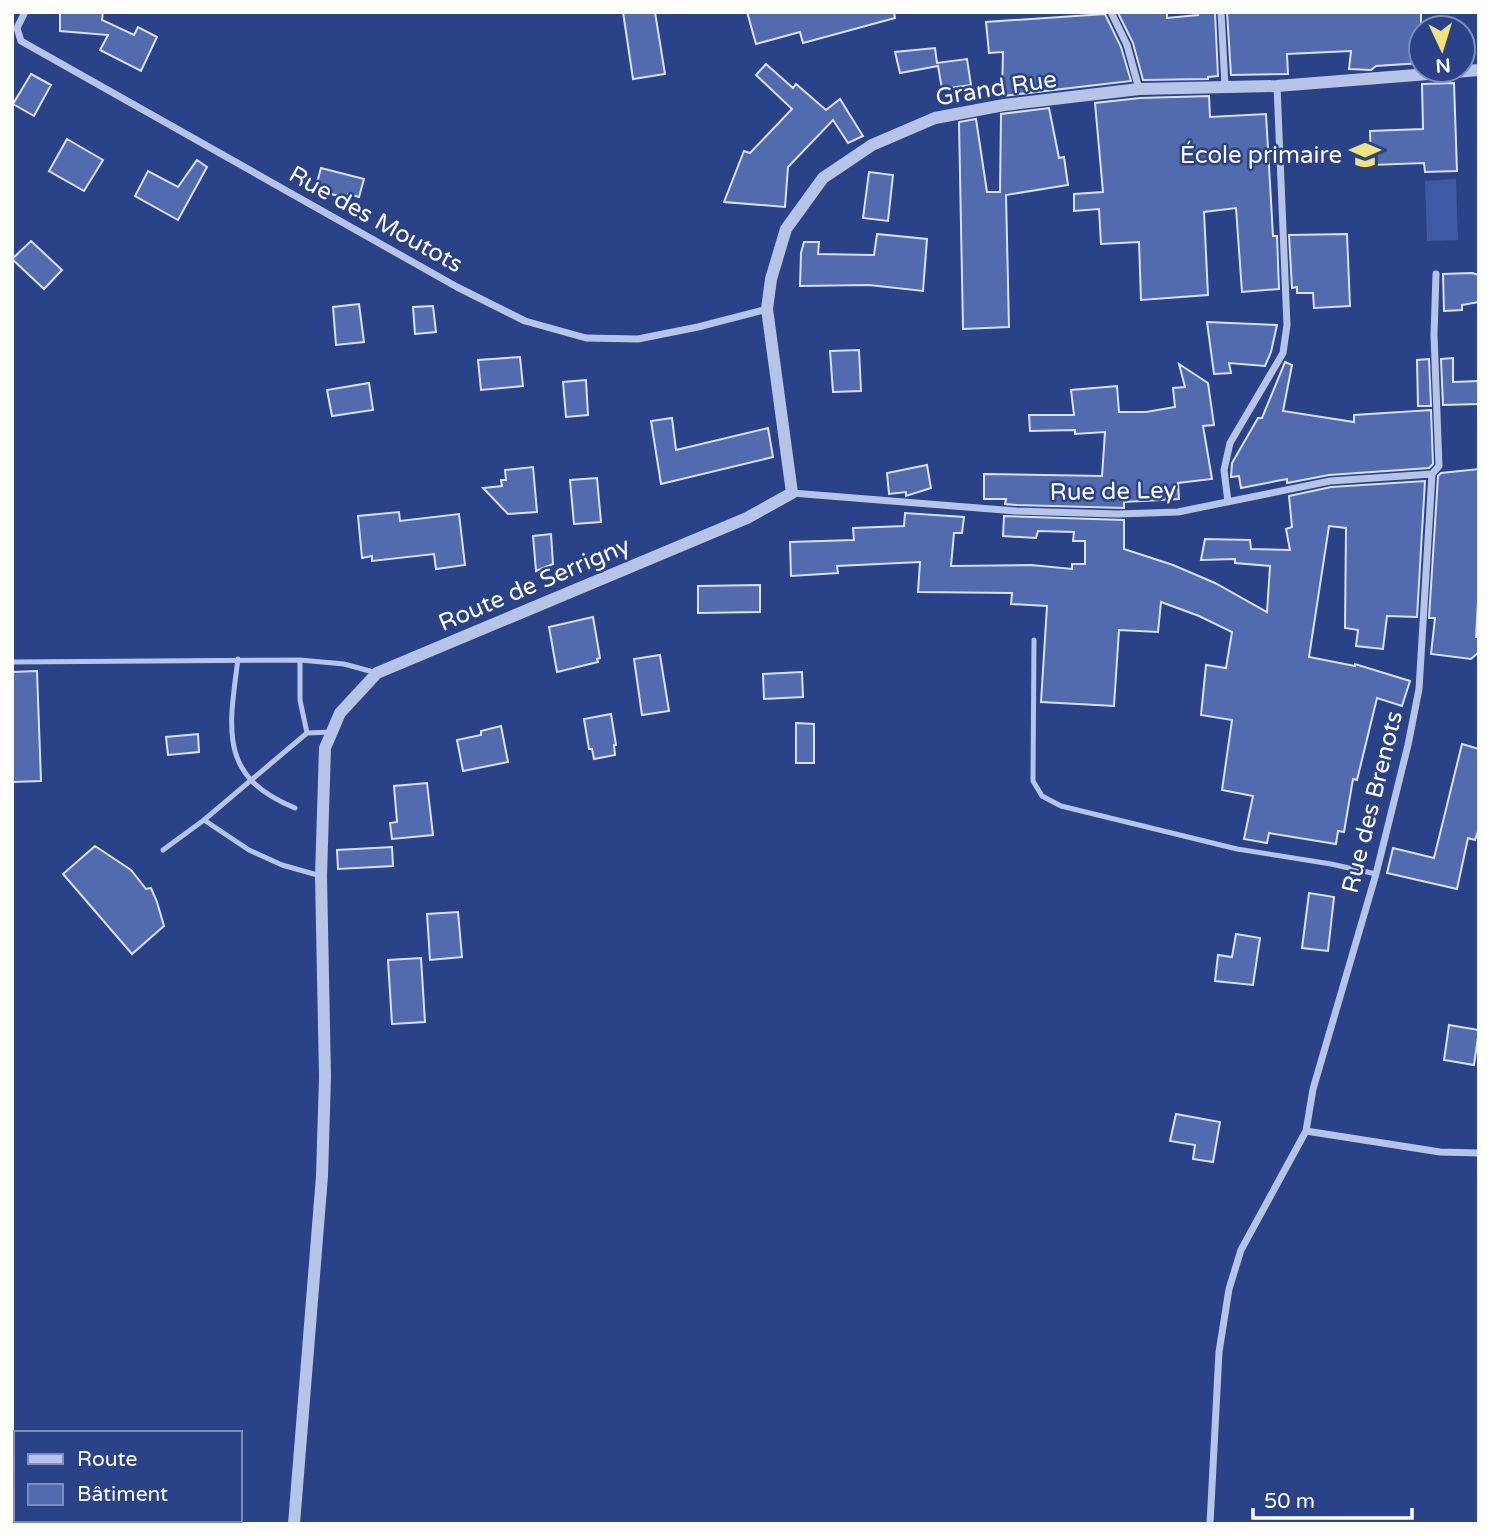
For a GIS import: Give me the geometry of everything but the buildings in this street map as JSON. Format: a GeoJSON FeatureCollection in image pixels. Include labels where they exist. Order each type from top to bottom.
{"type":"FeatureCollection","features":[{"type":"Feature","properties":{"kind":"street","name":"Rue des Moutots"},"geometry":{"type":"LineString","coordinates":[[25,12],[17,28],[20,41],[457,287],[525,321],[586,338],[638,339],[767,309]]}},
{"type":"Feature","properties":{"kind":"street"},"geometry":{"type":"LineString","coordinates":[[1111,12],[1127,45],[1139,89]]}},
{"type":"Feature","properties":{"kind":"street"},"geometry":{"type":"LineString","coordinates":[[1221,12],[1225,86]]}},
{"type":"Feature","properties":{"kind":"street","name":"Grand Rue"},"geometry":{"type":"LineString","coordinates":[[792,493],[767,309],[771,279],[786,229],[823,178],[872,145],[935,118],[1004,105],[1139,89],[1277,86],[1479,70]]}},
{"type":"Feature","properties":{"kind":"street"},"geometry":{"type":"LineString","coordinates":[[1228,502],[1224,470],[1230,443],[1283,353],[1287,325],[1277,86]]}},
{"type":"Feature","properties":{"kind":"street","name":"Rue des Brenots"},"geometry":{"type":"LineString","coordinates":[[1210,1524],[1219,1352],[1229,1289],[1241,1250],[1306,1131],[1313,1089],[1376,874],[1419,689],[1432,474],[1439,466],[1434,335],[1436,274]]}},
{"type":"Feature","properties":{"kind":"street","name":"Rue de Ley"},"geometry":{"type":"LineString","coordinates":[[792,493],[1016,510],[1118,514],[1178,512],[1330,481],[1432,474]]}},
{"type":"Feature","properties":{"kind":"street","name":"Route de Serrigny"},"geometry":{"type":"LineString","coordinates":[[321,876],[325,748],[340,713],[377,673],[747,518],[792,493]]}},
{"type":"Feature","properties":{"kind":"street"},"geometry":{"type":"LineString","coordinates":[[294,1524],[321,1176],[325,1077],[321,876]]}},
{"type":"Feature","properties":{"kind":"street"},"geometry":{"type":"LineString","coordinates":[[1306,1131],[1440,1152],[1479,1153]]}},
{"type":"Feature","properties":{"kind":"lane"},"geometry":{"type":"LineString","coordinates":[[1034,640],[1033,781],[1042,796],[1060,806],[1237,849],[1376,874]]}},
{"type":"Feature","properties":{"kind":"lane"},"geometry":{"type":"LineString","coordinates":[[238,659],[231,727],[237,762],[250,781],[276,800],[295,808]]}},
{"type":"Feature","properties":{"kind":"lane"},"geometry":{"type":"LineString","coordinates":[[12,662],[300,660],[344,664],[377,673]]}},
{"type":"Feature","properties":{"kind":"lane"},"geometry":{"type":"LineString","coordinates":[[300,660],[300,700],[307,733]]}},
{"type":"Feature","properties":{"kind":"lane"},"geometry":{"type":"LineString","coordinates":[[163,850],[204,820],[307,733],[332,732]]}},
{"type":"Feature","properties":{"kind":"lane"},"geometry":{"type":"LineString","coordinates":[[204,820],[248,850],[282,866],[321,876]]}},
{"type":"Feature","properties":{"kind":"shaded area"},"geometry":{"type":"Polygon","coordinates":[[[1456,179],[1458,240],[1427,241],[1425,181],[1456,179]]]}},
{"type":"Feature","properties":{"kind":"waterway"},"geometry":{"type":"LineString","coordinates":[[123,1522],[127,1524]]}},
{"type":"Feature","properties":{"kind":"place","name":"École primaire"},"geometry":{"type":"Point","coordinates":[1365,155]}}]}
